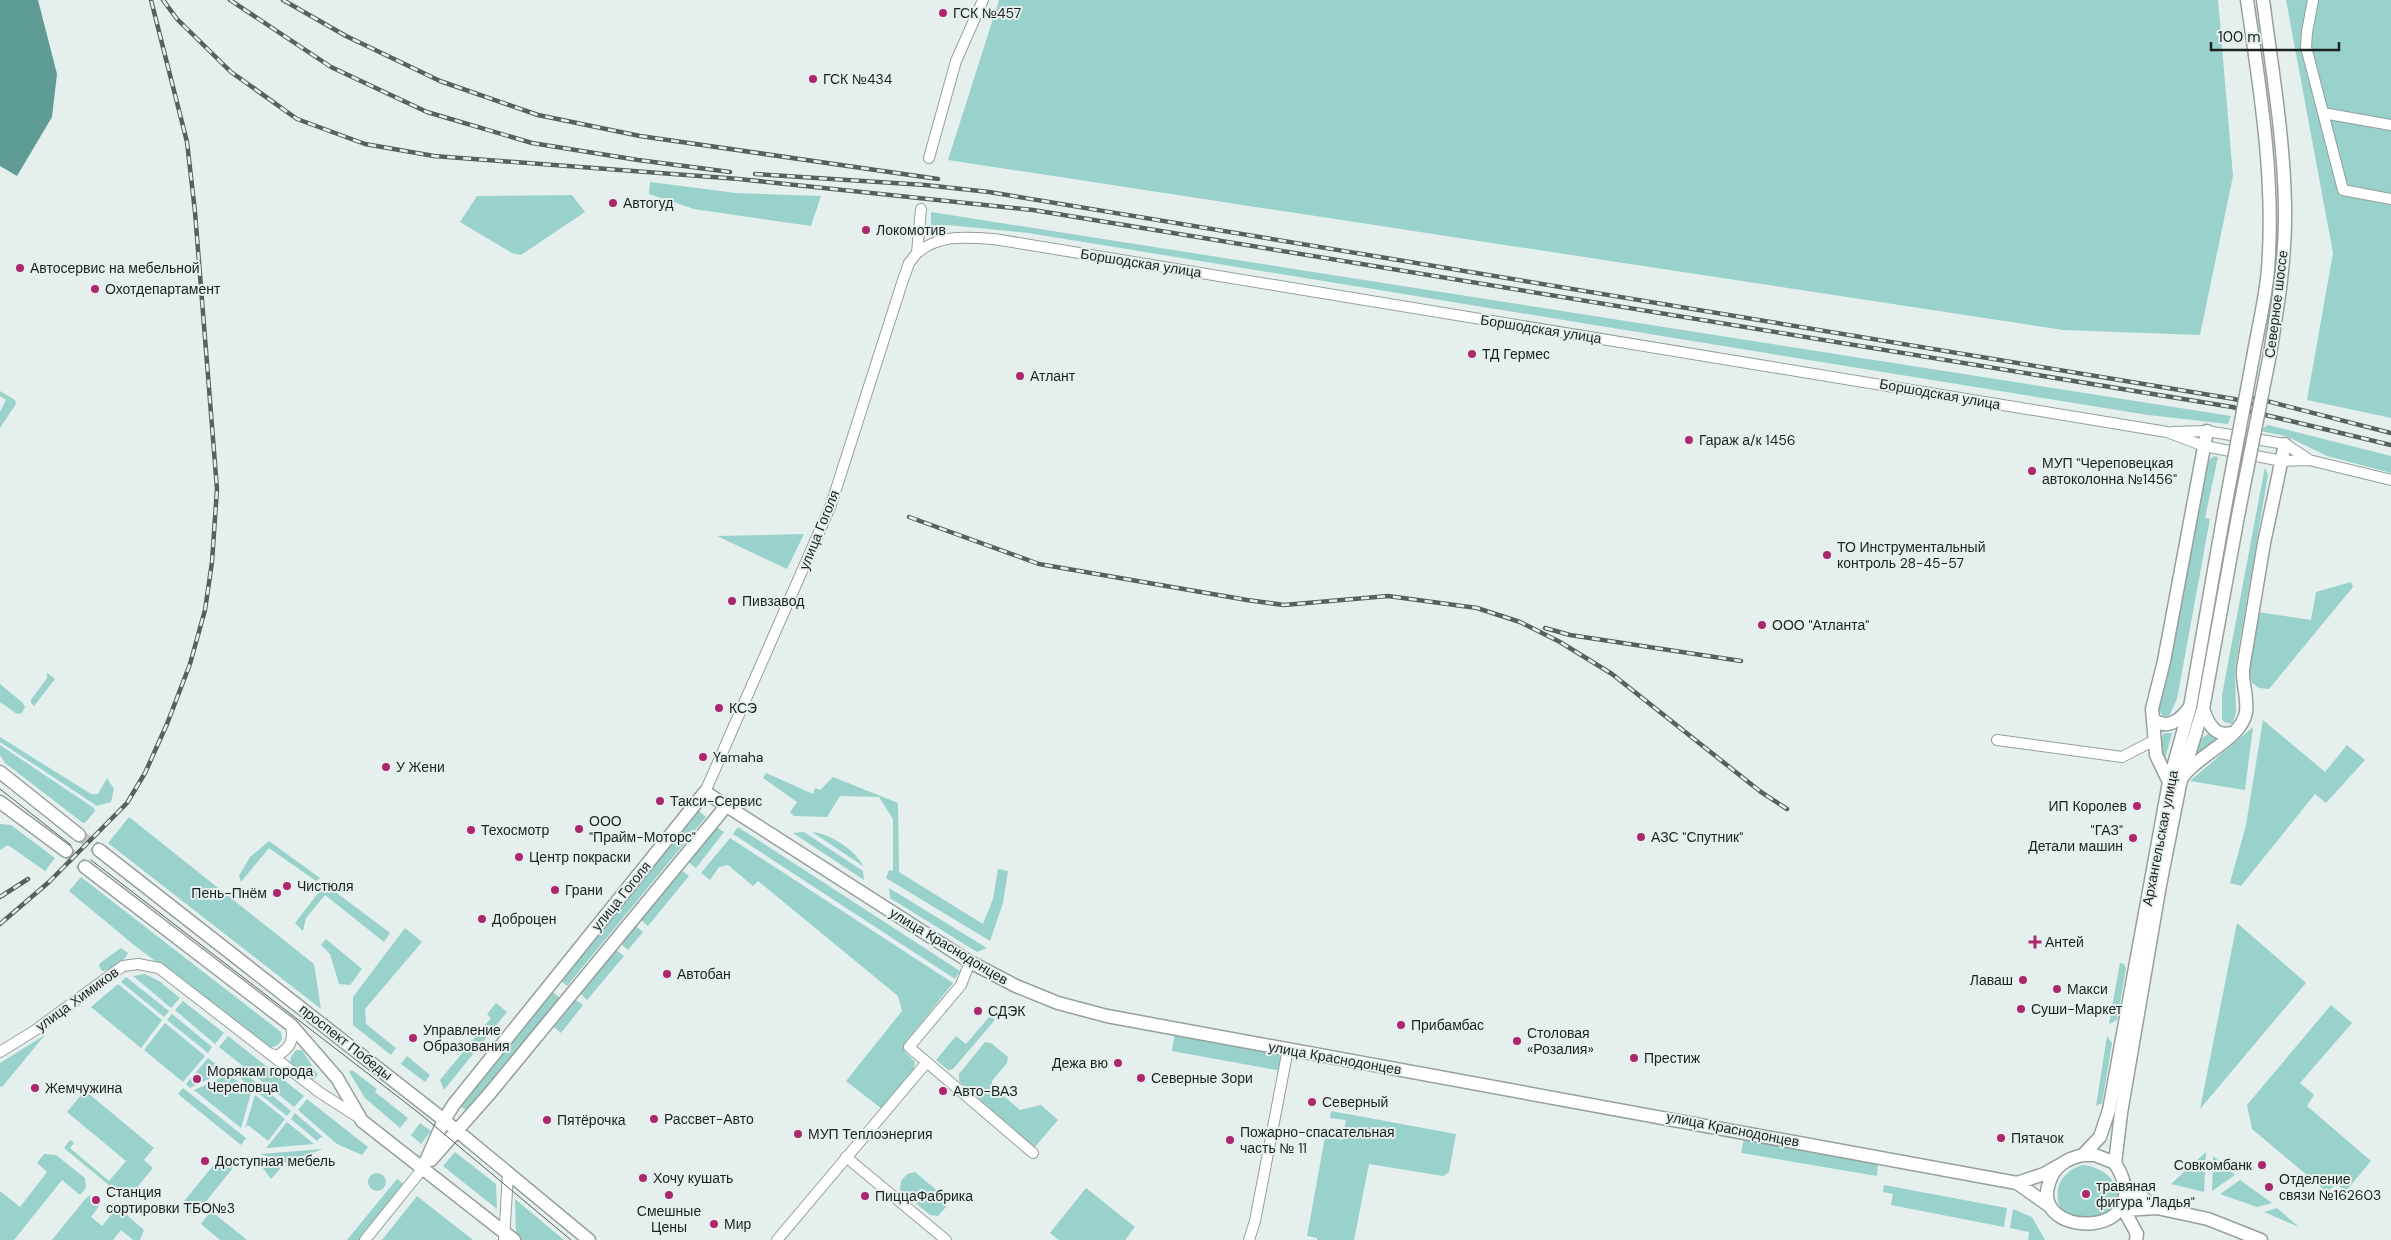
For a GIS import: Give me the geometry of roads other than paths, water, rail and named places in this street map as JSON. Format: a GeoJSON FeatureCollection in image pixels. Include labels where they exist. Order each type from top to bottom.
{"type":"FeatureCollection","features":[{"type":"Feature","properties":{"kind":"main road","name":"Северное шоссе"},"geometry":{"type":"LineString","coordinates":[[2224,513],[2268,270],[2269,188],[2265,130],[2247,0]]}},
{"type":"Feature","properties":{"kind":"main road","name":"Северное шоссе"},"geometry":{"type":"LineString","coordinates":[[2238,516],[2270,354],[2283,271],[2285,208],[2280,130],[2263,0]]}},
{"type":"Feature","properties":{"kind":"main road"},"geometry":{"type":"LineString","coordinates":[[2207,430],[2164,661],[2154,695],[2153,719],[2156,756],[2175,783],[2234,732],[2245,719],[2247,708],[2242,681],[2243,669],[2264,543],[2285,444]]}},
{"type":"Feature","properties":{"kind":"main road","name":"Архангельская улица"},"geometry":{"type":"LineString","coordinates":[[2197,708],[2224,513]]}},
{"type":"Feature","properties":{"kind":"main road","name":"Архангельская улица"},"geometry":{"type":"LineString","coordinates":[[2083,1155],[2100,1137],[2109,1110],[2175,783],[2197,708],[2238,516]]}},
{"type":"Feature","properties":{"kind":"main road"},"geometry":{"type":"LineString","coordinates":[[2153,719],[2163,724],[2171,724],[2197,708],[2216,732],[2225,734],[2234,732]]}},
{"type":"Feature","properties":{"kind":"main road"},"geometry":{"type":"LineString","coordinates":[[0,772],[79,835]]}},
{"type":"Feature","properties":{"kind":"main road","name":"Архангельская улица"},"geometry":{"type":"LineString","coordinates":[[2115,1163],[2175,783]]}},
{"type":"Feature","properties":{"kind":"main road","name":"улица Краснодонцев"},"geometry":{"type":"LineString","coordinates":[[705,792],[970,962],[1016,986],[1058,1003],[1107,1016],[2017,1183],[2048,1205]]}},
{"type":"Feature","properties":{"kind":"main road","name":"улица Гоголя"},"geometry":{"type":"LineString","coordinates":[[423,1168],[444,1120],[705,792]]}},
{"type":"Feature","properties":{"kind":"main road"},"geometry":{"type":"LineString","coordinates":[[0,802],[66,851]]}},
{"type":"Feature","properties":{"kind":"main road","name":"улица Гоголя"},"geometry":{"type":"LineString","coordinates":[[423,1168],[457,1131],[727,805]]}},
{"type":"Feature","properties":{"kind":"main road"},"geometry":{"type":"LineString","coordinates":[[0,814],[15,813]]}},
{"type":"Feature","properties":{"kind":"main road","name":"проспект Победы"},"geometry":{"type":"LineString","coordinates":[[99,850],[444,1120],[589,1240]]}},
{"type":"Feature","properties":{"kind":"main road","name":"проспект Победы"},"geometry":{"type":"LineString","coordinates":[[85,867],[291,1025],[336,1078],[362,1121],[508,1238]]}},
{"type":"Feature","properties":{"kind":"main road"},"geometry":{"type":"LineString","coordinates":[[552,982],[569,996]]}},
{"type":"Feature","properties":{"kind":"main road"},"geometry":{"type":"LineString","coordinates":[[2083,1155],[2095,1155],[2115,1163],[2126,1186],[2127,1198],[2124,1210],[2114,1223],[2100,1232],[2084,1234],[2068,1232],[2056,1219],[2048,1205],[2047,1190],[2051,1176],[2060,1164],[2069,1158],[2083,1155]]}},
{"type":"Feature","properties":{"kind":"main road","name":"улица Краснодонцев"},"geometry":{"type":"LineString","coordinates":[[2017,1183],[2044,1174],[2060,1164]]}},
{"type":"Feature","properties":{"kind":"main road"},"geometry":{"type":"LineString","coordinates":[[2126,1186],[2157,1208]]}},
{"type":"Feature","properties":{"kind":"main road"},"geometry":{"type":"LineString","coordinates":[[2124,1210],[2157,1208],[2208,1219],[2262,1240]]}},
{"type":"Feature","properties":{"kind":"main road"},"geometry":{"type":"LineString","coordinates":[[2124,1210],[2137,1234],[2136,1240]]}},
{"type":"Feature","properties":{"kind":"street"},"geometry":{"type":"LineString","coordinates":[[929,158],[956,61],[983,0]]}},
{"type":"Feature","properties":{"kind":"street"},"geometry":{"type":"LineString","coordinates":[[2313,0],[2306,47],[2343,190],[2391,199]]}},
{"type":"Feature","properties":{"kind":"street"},"geometry":{"type":"LineString","coordinates":[[2323,113],[2391,125]]}},
{"type":"Feature","properties":{"kind":"street","name":"улица Гоголя"},"geometry":{"type":"LineString","coordinates":[[705,792],[831,505],[902,283],[909,263],[916,252],[921,209]]}},
{"type":"Feature","properties":{"kind":"street","name":"Боршодская улица"},"geometry":{"type":"LineString","coordinates":[[916,252],[927,244],[940,239],[963,237],[994,239],[2168,432],[2204,446],[2282,461],[2309,460],[2391,480]]}},
{"type":"Feature","properties":{"kind":"street","name":"Боршодская улица"},"geometry":{"type":"LineString","coordinates":[[2168,432],[2207,430],[2285,444],[2309,460]]}},
{"type":"Feature","properties":{"kind":"street"},"geometry":{"type":"LineString","coordinates":[[1996,740],[2122,757],[2155,740]]}},
{"type":"Feature","properties":{"kind":"street"},"geometry":{"type":"LineString","coordinates":[[970,962],[961,985],[909,1047],[1033,1153]]}},
{"type":"Feature","properties":{"kind":"street","name":"улица Химиков"},"geometry":{"type":"LineString","coordinates":[[0,1052],[34,1031],[123,966],[138,964],[159,968],[268,1053]]}},
{"type":"Feature","properties":{"kind":"street"},"geometry":{"type":"LineString","coordinates":[[268,1053],[277,1056],[290,1046],[294,1039],[291,1025]]}},
{"type":"Feature","properties":{"kind":"street"},"geometry":{"type":"LineString","coordinates":[[1249,1240],[1255,1221],[1288,1049]]}},
{"type":"Feature","properties":{"kind":"street"},"geometry":{"type":"LineString","coordinates":[[268,1053],[319,1092],[362,1121]]}},
{"type":"Feature","properties":{"kind":"street"},"geometry":{"type":"LineString","coordinates":[[776,1240],[927,1062]]}},
{"type":"Feature","properties":{"kind":"street"},"geometry":{"type":"LineString","coordinates":[[846,1157],[946,1240]]}},
{"type":"Feature","properties":{"kind":"street","name":"улица Гоголя"},"geometry":{"type":"LineString","coordinates":[[364,1240],[423,1168]]}},
{"type":"Feature","properties":{"kind":"street"},"geometry":{"type":"LineString","coordinates":[[508,1174],[508,1238]]}},
{"type":"Feature","properties":{"kind":"tunnel"},"geometry":{"type":"LineString","coordinates":[[79,835],[99,850]]}},
{"type":"Feature","properties":{"kind":"tunnel"},"geometry":{"type":"LineString","coordinates":[[66,851],[85,867]]}},
{"type":"Feature","properties":{"kind":"tram line"},"geometry":{"type":"LineString","coordinates":[[0,789],[71,845]]}},
{"type":"Feature","properties":{"kind":"tram line"},"geometry":{"type":"LineString","coordinates":[[91,860],[419,1113],[571,1240]]}},
{"type":"Feature","properties":{"kind":"railway"},"geometry":{"type":"LineString","coordinates":[[0,924],[49,882],[127,803],[145,773],[167,724],[190,664],[205,610],[212,562],[217,489],[195,212],[187,142],[151,0]]}},
{"type":"Feature","properties":{"kind":"railway"},"geometry":{"type":"LineString","coordinates":[[163,0],[177,19],[231,72],[297,119],[365,144],[434,156],[739,179],[1033,210],[2232,407],[2391,445]]}},
{"type":"Feature","properties":{"kind":"railway"},"geometry":{"type":"LineString","coordinates":[[230,0],[331,67],[427,112],[532,143],[730,172]]}},
{"type":"Feature","properties":{"kind":"railway"},"geometry":{"type":"LineString","coordinates":[[283,0],[346,36],[440,81],[538,115],[640,136],[938,179]]}},
{"type":"Feature","properties":{"kind":"railway"},"geometry":{"type":"LineString","coordinates":[[755,174],[925,185],[989,192],[2234,399],[2264,407]]}},
{"type":"Feature","properties":{"kind":"railway"},"geometry":{"type":"LineString","coordinates":[[2255,398],[2391,433]]}},
{"type":"Feature","properties":{"kind":"railway"},"geometry":{"type":"LineString","coordinates":[[909,517],[1039,564],[1247,600],[1284,605],[1388,596],[1477,608],[1520,622],[1560,642],[1612,674],[1761,792],[1787,809]]}},
{"type":"Feature","properties":{"kind":"railway"},"geometry":{"type":"LineString","coordinates":[[1545,628],[1570,635],[1741,661]]}},
{"type":"Feature","properties":{"kind":"railway"},"geometry":{"type":"LineString","coordinates":[[0,897],[28,879]]}},
{"type":"Feature","properties":{"kind":"place","name":"ГСК №457"},"geometry":{"type":"Point","coordinates":[943,13]}},
{"type":"Feature","properties":{"kind":"place","name":"ГСК №434"},"geometry":{"type":"Point","coordinates":[813,79]}},
{"type":"Feature","properties":{"kind":"place","name":"Автогуд"},"geometry":{"type":"Point","coordinates":[613,203]}},
{"type":"Feature","properties":{"kind":"place","name":"Локомотив"},"geometry":{"type":"Point","coordinates":[866,230]}},
{"type":"Feature","properties":{"kind":"place","name":"Автосервис на мебельной"},"geometry":{"type":"Point","coordinates":[20,268]}},
{"type":"Feature","properties":{"kind":"place","name":"Охотдепартамент"},"geometry":{"type":"Point","coordinates":[95,289]}},
{"type":"Feature","properties":{"kind":"place","name":"ТД Гермес"},"geometry":{"type":"Point","coordinates":[1472,354]}},
{"type":"Feature","properties":{"kind":"place","name":"Атлант"},"geometry":{"type":"Point","coordinates":[1020,376]}},
{"type":"Feature","properties":{"kind":"place","name":"Гараж а/к 1456"},"geometry":{"type":"Point","coordinates":[1689,440]}},
{"type":"Feature","properties":{"kind":"place","name":"МУП \"Череповецкая автоколонна №1456\""},"geometry":{"type":"Point","coordinates":[2032,471]}},
{"type":"Feature","properties":{"kind":"place","name":"ТО Инструментальный контроль 28-45-57"},"geometry":{"type":"Point","coordinates":[1827,555]}},
{"type":"Feature","properties":{"kind":"place","name":"Пивзавод"},"geometry":{"type":"Point","coordinates":[732,601]}},
{"type":"Feature","properties":{"kind":"place","name":"ООО \"Атланта\""},"geometry":{"type":"Point","coordinates":[1762,625]}},
{"type":"Feature","properties":{"kind":"place","name":"КСЭ"},"geometry":{"type":"Point","coordinates":[719,708]}},
{"type":"Feature","properties":{"kind":"place","name":"Yamaha"},"geometry":{"type":"Point","coordinates":[703,757]}},
{"type":"Feature","properties":{"kind":"place","name":"У Жени"},"geometry":{"type":"Point","coordinates":[386,767]}},
{"type":"Feature","properties":{"kind":"place","name":"Такси-Сервис"},"geometry":{"type":"Point","coordinates":[660,801]}},
{"type":"Feature","properties":{"kind":"place","name":"ИП Королев"},"geometry":{"type":"Point","coordinates":[2137,806]}},
{"type":"Feature","properties":{"kind":"place","name":"ООО \"Прайм-Моторс\""},"geometry":{"type":"Point","coordinates":[579,829]}},
{"type":"Feature","properties":{"kind":"place","name":"Техосмотр"},"geometry":{"type":"Point","coordinates":[471,830]}},
{"type":"Feature","properties":{"kind":"place","name":"АЗС \"Спутник\""},"geometry":{"type":"Point","coordinates":[1641,837]}},
{"type":"Feature","properties":{"kind":"place","name":"\"ГАЗ\" Детали машин"},"geometry":{"type":"Point","coordinates":[2133,838]}},
{"type":"Feature","properties":{"kind":"place","name":"Центр покраски"},"geometry":{"type":"Point","coordinates":[519,857]}},
{"type":"Feature","properties":{"kind":"place","name":"Чистюля"},"geometry":{"type":"Point","coordinates":[287,886]}},
{"type":"Feature","properties":{"kind":"place","name":"Грани"},"geometry":{"type":"Point","coordinates":[555,890]}},
{"type":"Feature","properties":{"kind":"place","name":"Пень-Пнём"},"geometry":{"type":"Point","coordinates":[277,893]}},
{"type":"Feature","properties":{"kind":"place","name":"Доброцен"},"geometry":{"type":"Point","coordinates":[482,919]}},
{"type":"Feature","properties":{"kind":"place","name":"Антей"},"geometry":{"type":"Point","coordinates":[2035,942]}},
{"type":"Feature","properties":{"kind":"place","name":"Автобан"},"geometry":{"type":"Point","coordinates":[667,974]}},
{"type":"Feature","properties":{"kind":"place","name":"Лаваш"},"geometry":{"type":"Point","coordinates":[2023,980]}},
{"type":"Feature","properties":{"kind":"place","name":"Макси"},"geometry":{"type":"Point","coordinates":[2057,989]}},
{"type":"Feature","properties":{"kind":"place","name":"Суши-Маркет"},"geometry":{"type":"Point","coordinates":[2021,1009]}},
{"type":"Feature","properties":{"kind":"place","name":"СДЭК"},"geometry":{"type":"Point","coordinates":[978,1011]}},
{"type":"Feature","properties":{"kind":"place","name":"Прибамбас"},"geometry":{"type":"Point","coordinates":[1401,1025]}},
{"type":"Feature","properties":{"kind":"place","name":"Управление Образования"},"geometry":{"type":"Point","coordinates":[413,1038]}},
{"type":"Feature","properties":{"kind":"place","name":"Столовая «Розалия»"},"geometry":{"type":"Point","coordinates":[1517,1041]}},
{"type":"Feature","properties":{"kind":"place","name":"Престиж"},"geometry":{"type":"Point","coordinates":[1634,1058]}},
{"type":"Feature","properties":{"kind":"place","name":"Дежа вю"},"geometry":{"type":"Point","coordinates":[1118,1063]}},
{"type":"Feature","properties":{"kind":"place","name":"Северные Зори"},"geometry":{"type":"Point","coordinates":[1141,1078]}},
{"type":"Feature","properties":{"kind":"place","name":"Морякам города Череповца"},"geometry":{"type":"Point","coordinates":[197,1079]}},
{"type":"Feature","properties":{"kind":"place","name":"Жемчужина"},"geometry":{"type":"Point","coordinates":[35,1088]}},
{"type":"Feature","properties":{"kind":"place","name":"Авто-ВАЗ"},"geometry":{"type":"Point","coordinates":[943,1091]}},
{"type":"Feature","properties":{"kind":"place","name":"Северный"},"geometry":{"type":"Point","coordinates":[1312,1102]}},
{"type":"Feature","properties":{"kind":"place","name":"Рассвет-Авто"},"geometry":{"type":"Point","coordinates":[654,1119]}},
{"type":"Feature","properties":{"kind":"place","name":"Пятёрочка"},"geometry":{"type":"Point","coordinates":[547,1120]}},
{"type":"Feature","properties":{"kind":"place","name":"МУП Теплоэнергия"},"geometry":{"type":"Point","coordinates":[798,1134]}},
{"type":"Feature","properties":{"kind":"place","name":"Пятачок"},"geometry":{"type":"Point","coordinates":[2001,1138]}},
{"type":"Feature","properties":{"kind":"place","name":"Пожарно-спасательная часть № 11"},"geometry":{"type":"Point","coordinates":[1230,1140]}},
{"type":"Feature","properties":{"kind":"place","name":"Доступная мебель"},"geometry":{"type":"Point","coordinates":[205,1161]}},
{"type":"Feature","properties":{"kind":"place","name":"Совкомбанк"},"geometry":{"type":"Point","coordinates":[2262,1165]}},
{"type":"Feature","properties":{"kind":"place","name":"Хочу кушать"},"geometry":{"type":"Point","coordinates":[643,1178]}},
{"type":"Feature","properties":{"kind":"place","name":"Отделение связи №162603"},"geometry":{"type":"Point","coordinates":[2269,1187]}},
{"type":"Feature","properties":{"kind":"place","name":"травяная фигура \"Ладья\""},"geometry":{"type":"Point","coordinates":[2086,1194]}},
{"type":"Feature","properties":{"kind":"place","name":"Смешные Цены"},"geometry":{"type":"Point","coordinates":[669,1195]}},
{"type":"Feature","properties":{"kind":"place","name":"ПиццаФабрика"},"geometry":{"type":"Point","coordinates":[865,1196]}},
{"type":"Feature","properties":{"kind":"place","name":"Станция сортировки ТБО№3"},"geometry":{"type":"Point","coordinates":[96,1200]}},
{"type":"Feature","properties":{"kind":"place","name":"Мир"},"geometry":{"type":"Point","coordinates":[714,1224]}}]}
